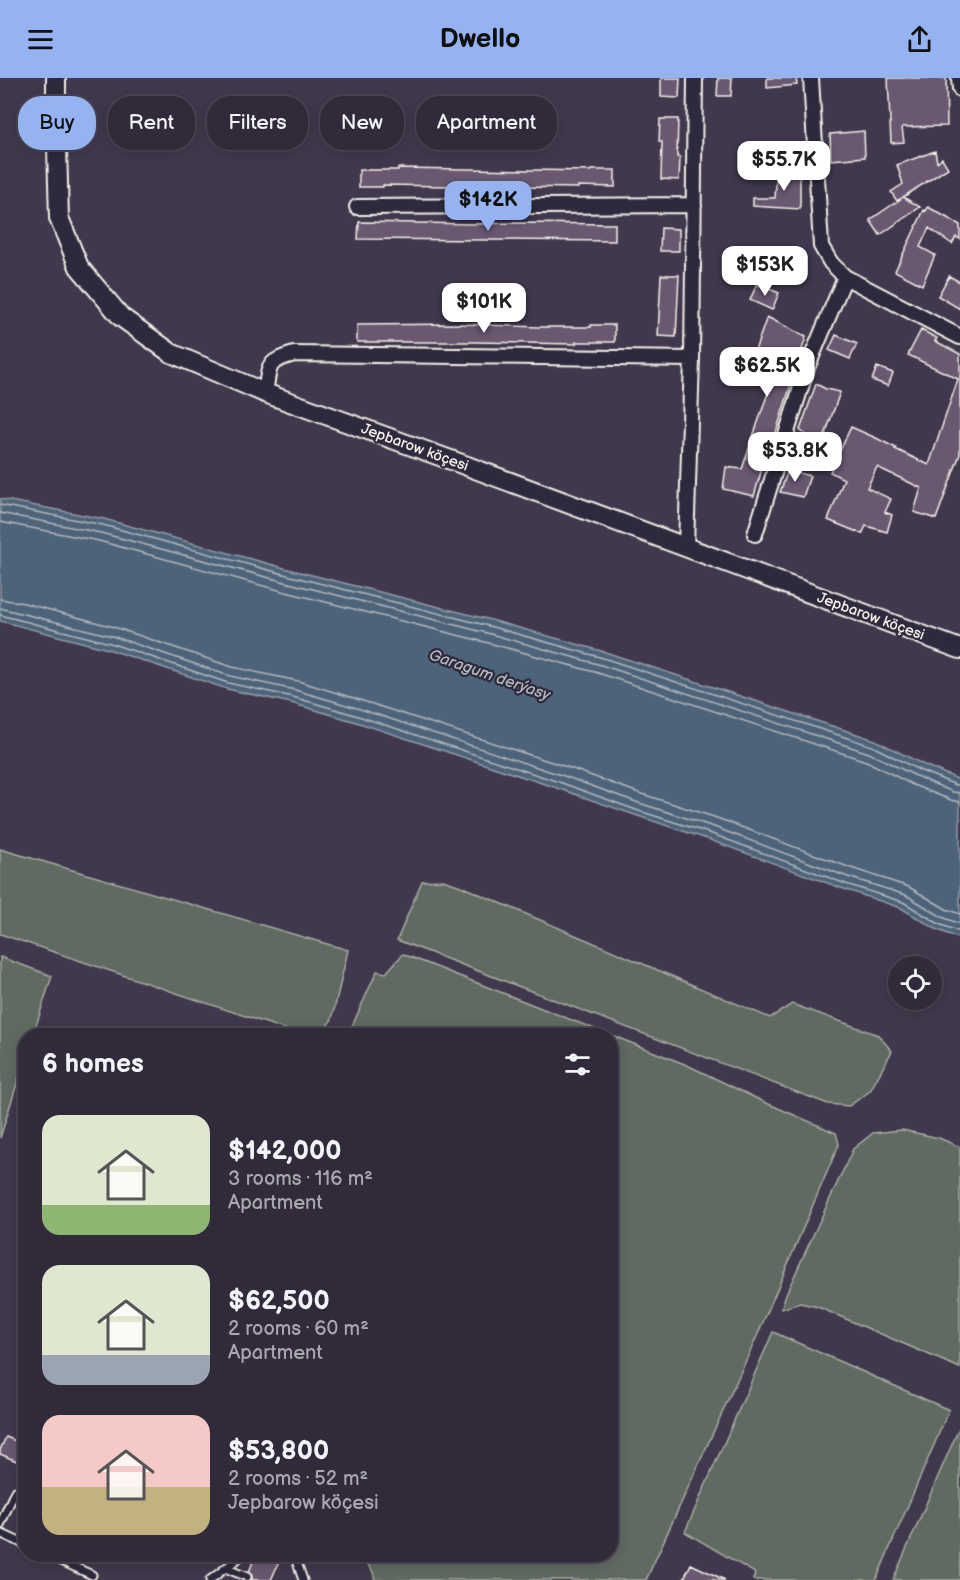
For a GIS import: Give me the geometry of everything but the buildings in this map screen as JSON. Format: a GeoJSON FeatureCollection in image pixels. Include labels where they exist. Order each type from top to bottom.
{"type":"FeatureCollection","features":[{"type":"Feature","properties":{"kind":"street","name":"Jepbarow köçesi"},"geometry":{"type":"LineString","coordinates":[[56,78],[59,218],[79,267],[121,317],[171,354],[265,393],[960,649]]}},
{"type":"Feature","properties":{"kind":"street"},"geometry":{"type":"LineString","coordinates":[[686,547],[692,359],[695,78]]}},
{"type":"Feature","properties":{"kind":"street"},"geometry":{"type":"LineString","coordinates":[[812,78],[820,246],[831,263],[845,277],[960,337]]}},
{"type":"Feature","properties":{"kind":"street"},"geometry":{"type":"LineString","coordinates":[[959,78],[960,89]]}},
{"type":"Feature","properties":{"kind":"street"},"geometry":{"type":"LineString","coordinates":[[357,207],[694,204]]}},
{"type":"Feature","properties":{"kind":"street"},"geometry":{"type":"LineString","coordinates":[[755,534],[807,368],[845,277]]}},
{"type":"Feature","properties":{"kind":"street"},"geometry":{"type":"LineString","coordinates":[[265,393],[270,368],[276,359],[294,354],[692,359]]}},
{"type":"Feature","properties":{"kind":"lane"},"geometry":{"type":"LineString","coordinates":[[0,1525],[15,1491],[18,1492]]}},
{"type":"Feature","properties":{"kind":"lane"},"geometry":{"type":"LineString","coordinates":[[0,1533],[18,1541]]}},
{"type":"Feature","properties":{"kind":"lane"},"geometry":{"type":"LineString","coordinates":[[64,1562],[92,1575]]}},
{"type":"Feature","properties":{"kind":"lane"},"geometry":{"type":"LineString","coordinates":[[210,1580],[233,1562]]}},
{"type":"Feature","properties":{"kind":"lane"},"geometry":{"type":"LineString","coordinates":[[297,1562],[303,1580]]}},
{"type":"Feature","properties":{"kind":"lane"},"geometry":{"type":"LineString","coordinates":[[225,1568],[247,1577]]}},
{"type":"Feature","properties":{"kind":"shaded area"},"geometry":{"type":"Polygon","coordinates":[[[0,849],[348,950],[332,1019],[326,1028],[281,1028],[0,934],[0,849]]]}},
{"type":"Feature","properties":{"kind":"shaded area"},"geometry":{"type":"Polygon","coordinates":[[[443,880],[770,1018],[792,1004],[878,1035],[892,1051],[870,1091],[849,1106],[828,1104],[397,940],[422,881],[443,880]]]}},
{"type":"Feature","properties":{"kind":"shaded area"},"geometry":{"type":"Polygon","coordinates":[[[403,954],[592,1028],[351,1028],[377,971],[386,973],[403,954]]]}},
{"type":"Feature","properties":{"kind":"shaded area"},"geometry":{"type":"Polygon","coordinates":[[[0,957],[52,976],[35,1028],[18,1028],[18,1080],[0,1138],[0,957]]]}},
{"type":"Feature","properties":{"kind":"shaded area"},"geometry":{"type":"Polygon","coordinates":[[[618,1038],[687,1065],[836,1133],[839,1144],[758,1334],[646,1580],[375,1580],[366,1562],[618,1562],[618,1038]]]}},
{"type":"Feature","properties":{"kind":"shaded area"},"geometry":{"type":"Polygon","coordinates":[[[902,1130],[939,1138],[960,1147],[960,1368],[818,1307],[800,1303],[781,1309],[853,1149],[873,1133],[902,1130]]]}},
{"type":"Feature","properties":{"kind":"shaded area"},"geometry":{"type":"Polygon","coordinates":[[[773,1332],[949,1410],[876,1580],[753,1580],[755,1573],[685,1532],[773,1332]]]}},
{"type":"Feature","properties":{"kind":"shaded area"},"geometry":{"type":"Polygon","coordinates":[[[960,1426],[960,1580],[893,1580],[960,1426]]]}},
{"type":"Feature","properties":{"kind":"water","name":"Garagum derýasy"},"geometry":{"type":"Polygon","coordinates":[[[0,499],[104,519],[288,569],[491,620],[605,652],[875,740],[960,780],[960,939],[936,929],[901,908],[560,789],[353,721],[291,703],[227,689],[108,649],[0,621],[0,499]]]}}]}
